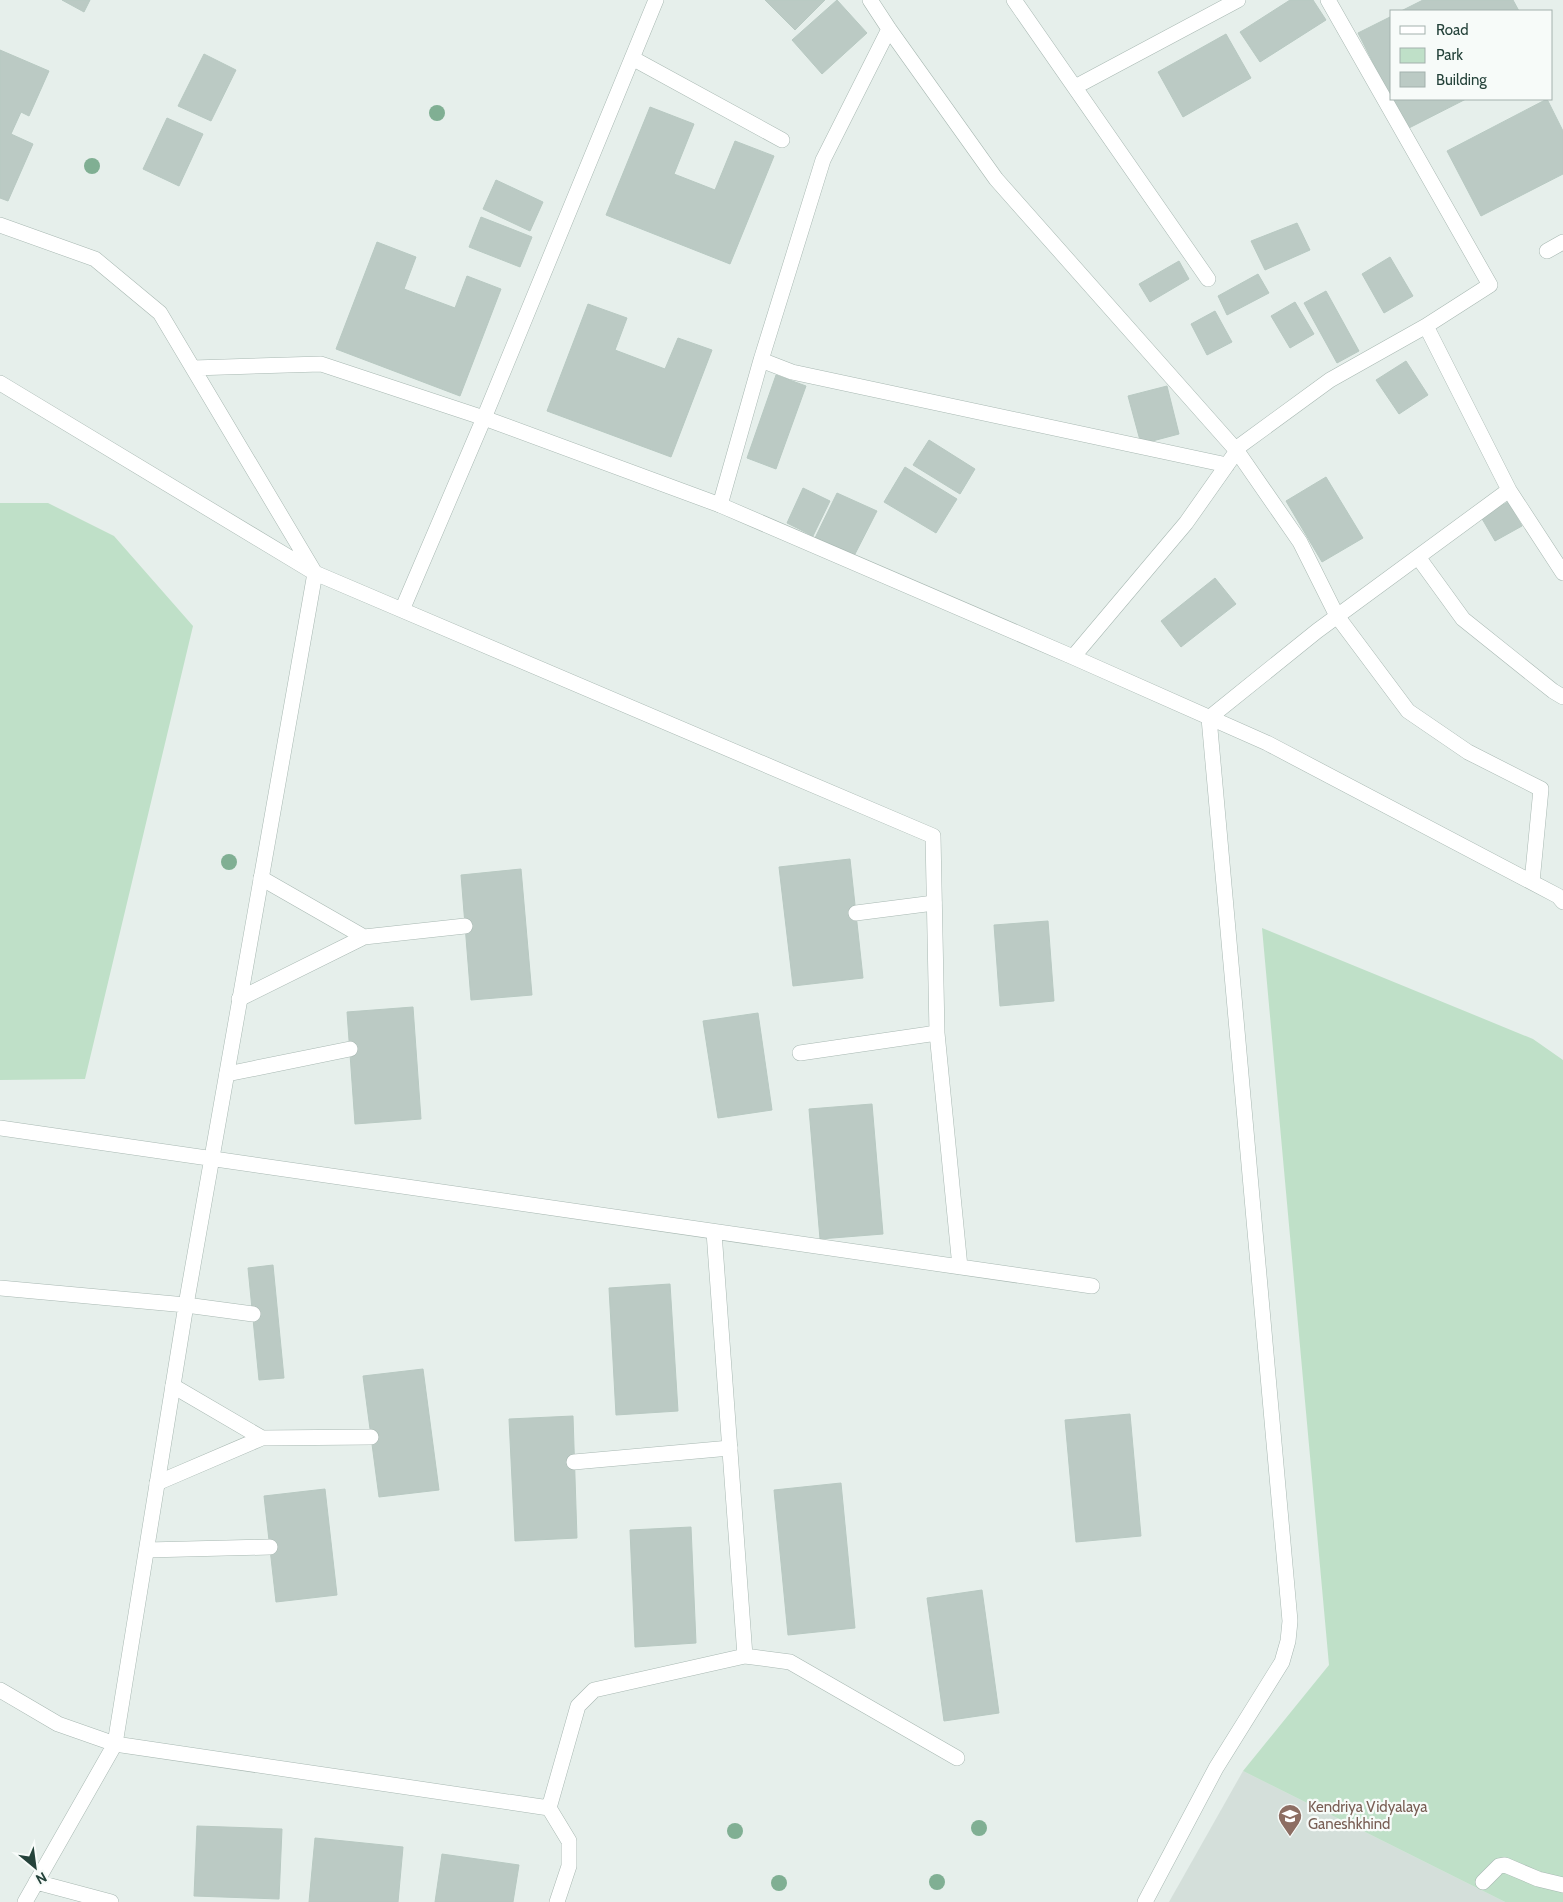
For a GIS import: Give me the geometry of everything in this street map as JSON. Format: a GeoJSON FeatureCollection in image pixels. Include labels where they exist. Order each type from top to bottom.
{"type":"FeatureCollection","features":[{"type":"Feature","properties":{"kind":"street"},"geometry":{"type":"LineString","coordinates":[[402,610],[484,418],[656,0]]}},
{"type":"Feature","properties":{"kind":"street"},"geometry":{"type":"LineString","coordinates":[[870,0],[996,178],[1237,451],[1300,542],[1337,616],[1408,711],[1468,752],[1541,789],[1532,882]]}},
{"type":"Feature","properties":{"kind":"street"},"geometry":{"type":"LineString","coordinates":[[1014,0],[1208,279]]}},
{"type":"Feature","properties":{"kind":"street"},"geometry":{"type":"LineString","coordinates":[[1075,87],[1238,0]]}},
{"type":"Feature","properties":{"kind":"street"},"geometry":{"type":"LineString","coordinates":[[1074,657],[1186,524],[1240,445],[1330,380],[1426,326],[1490,286],[1328,0]]}},
{"type":"Feature","properties":{"kind":"street"},"geometry":{"type":"LineString","coordinates":[[720,505],[761,360],[823,160],[889,28]]}},
{"type":"Feature","properties":{"kind":"street"},"geometry":{"type":"LineString","coordinates":[[632,58],[782,140]]}},
{"type":"Feature","properties":{"kind":"street"},"geometry":{"type":"LineString","coordinates":[[0,225],[95,259],[160,313],[315,573],[186,1305],[115,1744],[25,1902]]}},
{"type":"Feature","properties":{"kind":"street"},"geometry":{"type":"LineString","coordinates":[[1547,251],[1563,242]]}},
{"type":"Feature","properties":{"kind":"street"},"geometry":{"type":"LineString","coordinates":[[1426,326],[1509,490],[1563,573]]}},
{"type":"Feature","properties":{"kind":"street"},"geometry":{"type":"LineString","coordinates":[[761,360],[792,372],[1227,465]]}},
{"type":"Feature","properties":{"kind":"street"},"geometry":{"type":"LineString","coordinates":[[192,368],[321,364],[484,418],[720,505],[1074,657],[1267,743],[1532,882],[1558,896],[1563,902]]}},
{"type":"Feature","properties":{"kind":"street"},"geometry":{"type":"LineString","coordinates":[[0,383],[315,573],[933,836],[937,1033],[960,1267]]}},
{"type":"Feature","properties":{"kind":"street"},"geometry":{"type":"LineString","coordinates":[[1209,718],[1337,616],[1509,490]]}},
{"type":"Feature","properties":{"kind":"street"},"geometry":{"type":"LineString","coordinates":[[1418,557],[1463,619],[1563,697]]}},
{"type":"Feature","properties":{"kind":"street"},"geometry":{"type":"LineString","coordinates":[[1145,1902],[1216,1768],[1282,1662],[1288,1641],[1290,1621],[1209,718]]}},
{"type":"Feature","properties":{"kind":"street"},"geometry":{"type":"LineString","coordinates":[[261,878],[364,937]]}},
{"type":"Feature","properties":{"kind":"street"},"geometry":{"type":"LineString","coordinates":[[856,913],[934,903]]}},
{"type":"Feature","properties":{"kind":"street"},"geometry":{"type":"LineString","coordinates":[[240,999],[364,937],[465,926]]}},
{"type":"Feature","properties":{"kind":"street"},"geometry":{"type":"LineString","coordinates":[[800,1053],[937,1033]]}},
{"type":"Feature","properties":{"kind":"street"},"geometry":{"type":"LineString","coordinates":[[227,1074],[350,1049]]}},
{"type":"Feature","properties":{"kind":"street"},"geometry":{"type":"LineString","coordinates":[[0,1128],[1092,1286]]}},
{"type":"Feature","properties":{"kind":"street"},"geometry":{"type":"LineString","coordinates":[[714,1232],[745,1656]]}},
{"type":"Feature","properties":{"kind":"street"},"geometry":{"type":"LineString","coordinates":[[0,1288],[186,1305],[253,1314]]}},
{"type":"Feature","properties":{"kind":"street"},"geometry":{"type":"LineString","coordinates":[[173,1386],[262,1438]]}},
{"type":"Feature","properties":{"kind":"street"},"geometry":{"type":"LineString","coordinates":[[157,1483],[262,1438],[371,1437]]}},
{"type":"Feature","properties":{"kind":"street"},"geometry":{"type":"LineString","coordinates":[[574,1462],[730,1448]]}},
{"type":"Feature","properties":{"kind":"street"},"geometry":{"type":"LineString","coordinates":[[147,1550],[270,1547]]}},
{"type":"Feature","properties":{"kind":"street"},"geometry":{"type":"LineString","coordinates":[[557,1902],[569,1866],[569,1841],[549,1808],[578,1706],[594,1690],[745,1656],[790,1662],[957,1758]]}},
{"type":"Feature","properties":{"kind":"street"},"geometry":{"type":"LineString","coordinates":[[0,1690],[58,1724],[115,1744],[549,1808]]}},
{"type":"Feature","properties":{"kind":"street"},"geometry":{"type":"LineString","coordinates":[[1482,1882],[1499,1866],[1505,1865],[1538,1879],[1563,1885]]}},
{"type":"Feature","properties":{"kind":"street"},"geometry":{"type":"LineString","coordinates":[[36,1882],[111,1902]]}},
{"type":"Feature","properties":{"kind":"shaded area","name":"Kendriya Vidyalaya Ganeshkhind"},"geometry":{"type":"Polygon","coordinates":[[[1243,1771],[1505,1902],[1169,1902],[1243,1771]]]}},
{"type":"Feature","properties":{"kind":"green space"},"geometry":{"type":"Polygon","coordinates":[[[0,503],[48,503],[114,536],[193,626],[85,1079],[0,1080],[0,503]]]}},
{"type":"Feature","properties":{"kind":"green space"},"geometry":{"type":"Polygon","coordinates":[[[1262,928],[1533,1039],[1563,1060],[1563,1902],[1505,1902],[1243,1771],[1329,1665],[1262,928]]]}},
{"type":"Feature","properties":{"kind":"building"},"geometry":{"type":"Polygon","coordinates":[[[62,0],[90,0],[84,12],[62,0]]]}},
{"type":"Feature","properties":{"kind":"building"},"geometry":{"type":"Polygon","coordinates":[[[765,0],[825,0],[795,30],[765,0]]]}},
{"type":"Feature","properties":{"kind":"building"},"geometry":{"type":"Polygon","coordinates":[[[837,0],[867,33],[822,74],[792,40],[837,0]]]}},
{"type":"Feature","properties":{"kind":"building"},"geometry":{"type":"Polygon","coordinates":[[[1290,0],[1313,0],[1326,20],[1260,62],[1240,32],[1290,0]]]}},
{"type":"Feature","properties":{"kind":"building"},"geometry":{"type":"Polygon","coordinates":[[[1423,0],[1513,0],[1518,10],[1403,10],[1423,0]]]}},
{"type":"Feature","properties":{"kind":"building"},"geometry":{"type":"Polygon","coordinates":[[[1390,17],[1390,96],[1358,33],[1390,17]]]}},
{"type":"Feature","properties":{"kind":"building"},"geometry":{"type":"Polygon","coordinates":[[[1226,34],[1251,78],[1183,117],[1158,72],[1226,34]]]}},
{"type":"Feature","properties":{"kind":"building"},"geometry":{"type":"Polygon","coordinates":[[[0,50],[49,71],[29,116],[21,112],[11,134],[33,144],[8,201],[0,198],[0,50]]]}},
{"type":"Feature","properties":{"kind":"building"},"geometry":{"type":"Polygon","coordinates":[[[204,54],[236,70],[211,121],[178,106],[204,54]]]}},
{"type":"Feature","properties":{"kind":"building"},"geometry":{"type":"Polygon","coordinates":[[[1392,100],[1464,100],[1407,129],[1392,100]]]}},
{"type":"Feature","properties":{"kind":"building"},"geometry":{"type":"Polygon","coordinates":[[[1548,100],[1563,131],[1563,174],[1481,216],[1447,151],[1548,100]]]}},
{"type":"Feature","properties":{"kind":"building"},"geometry":{"type":"Polygon","coordinates":[[[650,107],[694,124],[674,174],[715,190],[735,141],[774,156],[730,264],[606,215],[650,107]]]}},
{"type":"Feature","properties":{"kind":"building"},"geometry":{"type":"Polygon","coordinates":[[[167,118],[203,134],[179,186],[143,169],[167,118]]]}},
{"type":"Feature","properties":{"kind":"building"},"geometry":{"type":"Polygon","coordinates":[[[496,180],[543,202],[530,231],[483,209],[496,180]]]}},
{"type":"Feature","properties":{"kind":"building"},"geometry":{"type":"Polygon","coordinates":[[[481,217],[532,237],[520,267],[469,247],[481,217]]]}},
{"type":"Feature","properties":{"kind":"building"},"geometry":{"type":"Polygon","coordinates":[[[1297,223],[1310,250],[1265,270],[1251,241],[1297,223]]]}},
{"type":"Feature","properties":{"kind":"building"},"geometry":{"type":"Polygon","coordinates":[[[377,242],[416,257],[404,289],[455,308],[467,276],[501,289],[460,396],[336,349],[377,242]]]}},
{"type":"Feature","properties":{"kind":"building"},"geometry":{"type":"Polygon","coordinates":[[[1390,257],[1413,296],[1384,313],[1362,274],[1390,257]]]}},
{"type":"Feature","properties":{"kind":"building"},"geometry":{"type":"Polygon","coordinates":[[[1179,261],[1189,279],[1150,302],[1139,284],[1179,261]]]}},
{"type":"Feature","properties":{"kind":"building"},"geometry":{"type":"Polygon","coordinates":[[[1258,274],[1269,293],[1227,315],[1218,296],[1258,274]]]}},
{"type":"Feature","properties":{"kind":"building"},"geometry":{"type":"Polygon","coordinates":[[[1326,291],[1359,351],[1337,363],[1304,303],[1326,291]]]}},
{"type":"Feature","properties":{"kind":"building"},"geometry":{"type":"Polygon","coordinates":[[[1295,302],[1314,334],[1290,348],[1271,316],[1295,302]]]}},
{"type":"Feature","properties":{"kind":"building"},"geometry":{"type":"Polygon","coordinates":[[[588,304],[627,318],[615,350],[665,369],[678,338],[712,350],[671,457],[547,411],[588,304]]]}},
{"type":"Feature","properties":{"kind":"building"},"geometry":{"type":"Polygon","coordinates":[[[1215,311],[1232,342],[1207,355],[1191,324],[1215,311]]]}},
{"type":"Feature","properties":{"kind":"building"},"geometry":{"type":"Polygon","coordinates":[[[1406,361],[1428,395],[1399,414],[1376,380],[1406,361]]]}},
{"type":"Feature","properties":{"kind":"building"},"geometry":{"type":"Polygon","coordinates":[[[776,375],[806,386],[776,469],[747,458],[776,375]]]}},
{"type":"Feature","properties":{"kind":"building"},"geometry":{"type":"Polygon","coordinates":[[[1167,386],[1179,434],[1141,444],[1128,396],[1167,386]]]}},
{"type":"Feature","properties":{"kind":"building"},"geometry":{"type":"Polygon","coordinates":[[[929,440],[975,469],[960,494],[913,465],[929,440]]]}},
{"type":"Feature","properties":{"kind":"building"},"geometry":{"type":"Polygon","coordinates":[[[905,467],[957,499],[936,533],[884,502],[905,467]]]}},
{"type":"Feature","properties":{"kind":"building"},"geometry":{"type":"Polygon","coordinates":[[[1326,477],[1363,538],[1322,562],[1286,501],[1326,477]]]}},
{"type":"Feature","properties":{"kind":"building"},"geometry":{"type":"Polygon","coordinates":[[[803,488],[830,501],[813,536],[787,523],[803,488]]]}},
{"type":"Feature","properties":{"kind":"building"},"geometry":{"type":"Polygon","coordinates":[[[837,493],[877,511],[854,556],[815,538],[837,493]]]}},
{"type":"Feature","properties":{"kind":"building"},"geometry":{"type":"Polygon","coordinates":[[[1508,502],[1522,526],[1495,541],[1481,517],[1508,502]]]}},
{"type":"Feature","properties":{"kind":"building"},"geometry":{"type":"Polygon","coordinates":[[[1215,578],[1236,604],[1181,647],[1161,621],[1215,578]]]}},
{"type":"Feature","properties":{"kind":"building"},"geometry":{"type":"Polygon","coordinates":[[[850,859],[863,978],[793,986],[779,867],[850,859]]]}},
{"type":"Feature","properties":{"kind":"building"},"geometry":{"type":"Polygon","coordinates":[[[521,869],[532,995],[471,1000],[461,875],[521,869]]]}},
{"type":"Feature","properties":{"kind":"building"},"geometry":{"type":"Polygon","coordinates":[[[1048,921],[1054,1001],[1000,1006],[994,925],[1048,921]]]}},
{"type":"Feature","properties":{"kind":"building"},"geometry":{"type":"Polygon","coordinates":[[[413,1007],[421,1119],[355,1124],[347,1012],[413,1007]]]}},
{"type":"Feature","properties":{"kind":"building"},"geometry":{"type":"Polygon","coordinates":[[[758,1013],[772,1110],[718,1118],[703,1021],[758,1013]]]}},
{"type":"Feature","properties":{"kind":"building"},"geometry":{"type":"Polygon","coordinates":[[[872,1104],[883,1234],[820,1239],[809,1109],[872,1104]]]}},
{"type":"Feature","properties":{"kind":"building"},"geometry":{"type":"Polygon","coordinates":[[[273,1265],[284,1378],[259,1380],[248,1268],[273,1265]]]}},
{"type":"Feature","properties":{"kind":"building"},"geometry":{"type":"Polygon","coordinates":[[[670,1284],[678,1411],[616,1415],[609,1288],[670,1284]]]}},
{"type":"Feature","properties":{"kind":"building"},"geometry":{"type":"Polygon","coordinates":[[[423,1369],[439,1490],[379,1497],[363,1376],[423,1369]]]}},
{"type":"Feature","properties":{"kind":"building"},"geometry":{"type":"Polygon","coordinates":[[[1130,1414],[1141,1536],[1076,1542],[1065,1420],[1130,1414]]]}},
{"type":"Feature","properties":{"kind":"building"},"geometry":{"type":"Polygon","coordinates":[[[573,1416],[577,1538],[515,1541],[509,1419],[573,1416]]]}},
{"type":"Feature","properties":{"kind":"building"},"geometry":{"type":"Polygon","coordinates":[[[841,1483],[855,1628],[788,1635],[774,1490],[841,1483]]]}},
{"type":"Feature","properties":{"kind":"building"},"geometry":{"type":"Polygon","coordinates":[[[325,1489],[337,1595],[276,1602],[264,1496],[325,1489]]]}},
{"type":"Feature","properties":{"kind":"building"},"geometry":{"type":"Polygon","coordinates":[[[691,1527],[696,1643],[635,1647],[630,1530],[691,1527]]]}},
{"type":"Feature","properties":{"kind":"building"},"geometry":{"type":"Polygon","coordinates":[[[982,1590],[999,1713],[944,1721],[927,1598],[982,1590]]]}},
{"type":"Feature","properties":{"kind":"building"},"geometry":{"type":"Polygon","coordinates":[[[197,1826],[282,1829],[279,1899],[194,1896],[197,1826]]]}},
{"type":"Feature","properties":{"kind":"building"},"geometry":{"type":"Polygon","coordinates":[[[315,1838],[403,1847],[398,1902],[309,1902],[315,1838]]]}},
{"type":"Feature","properties":{"kind":"building"},"geometry":{"type":"Polygon","coordinates":[[[442,1854],[519,1865],[513,1902],[435,1902],[442,1854]]]}},
{"type":"Feature","properties":{"kind":"place","name":"Kendriya Vidyalaya Ganeshkhind"},"geometry":{"type":"Point","coordinates":[1290,1837]}}]}
